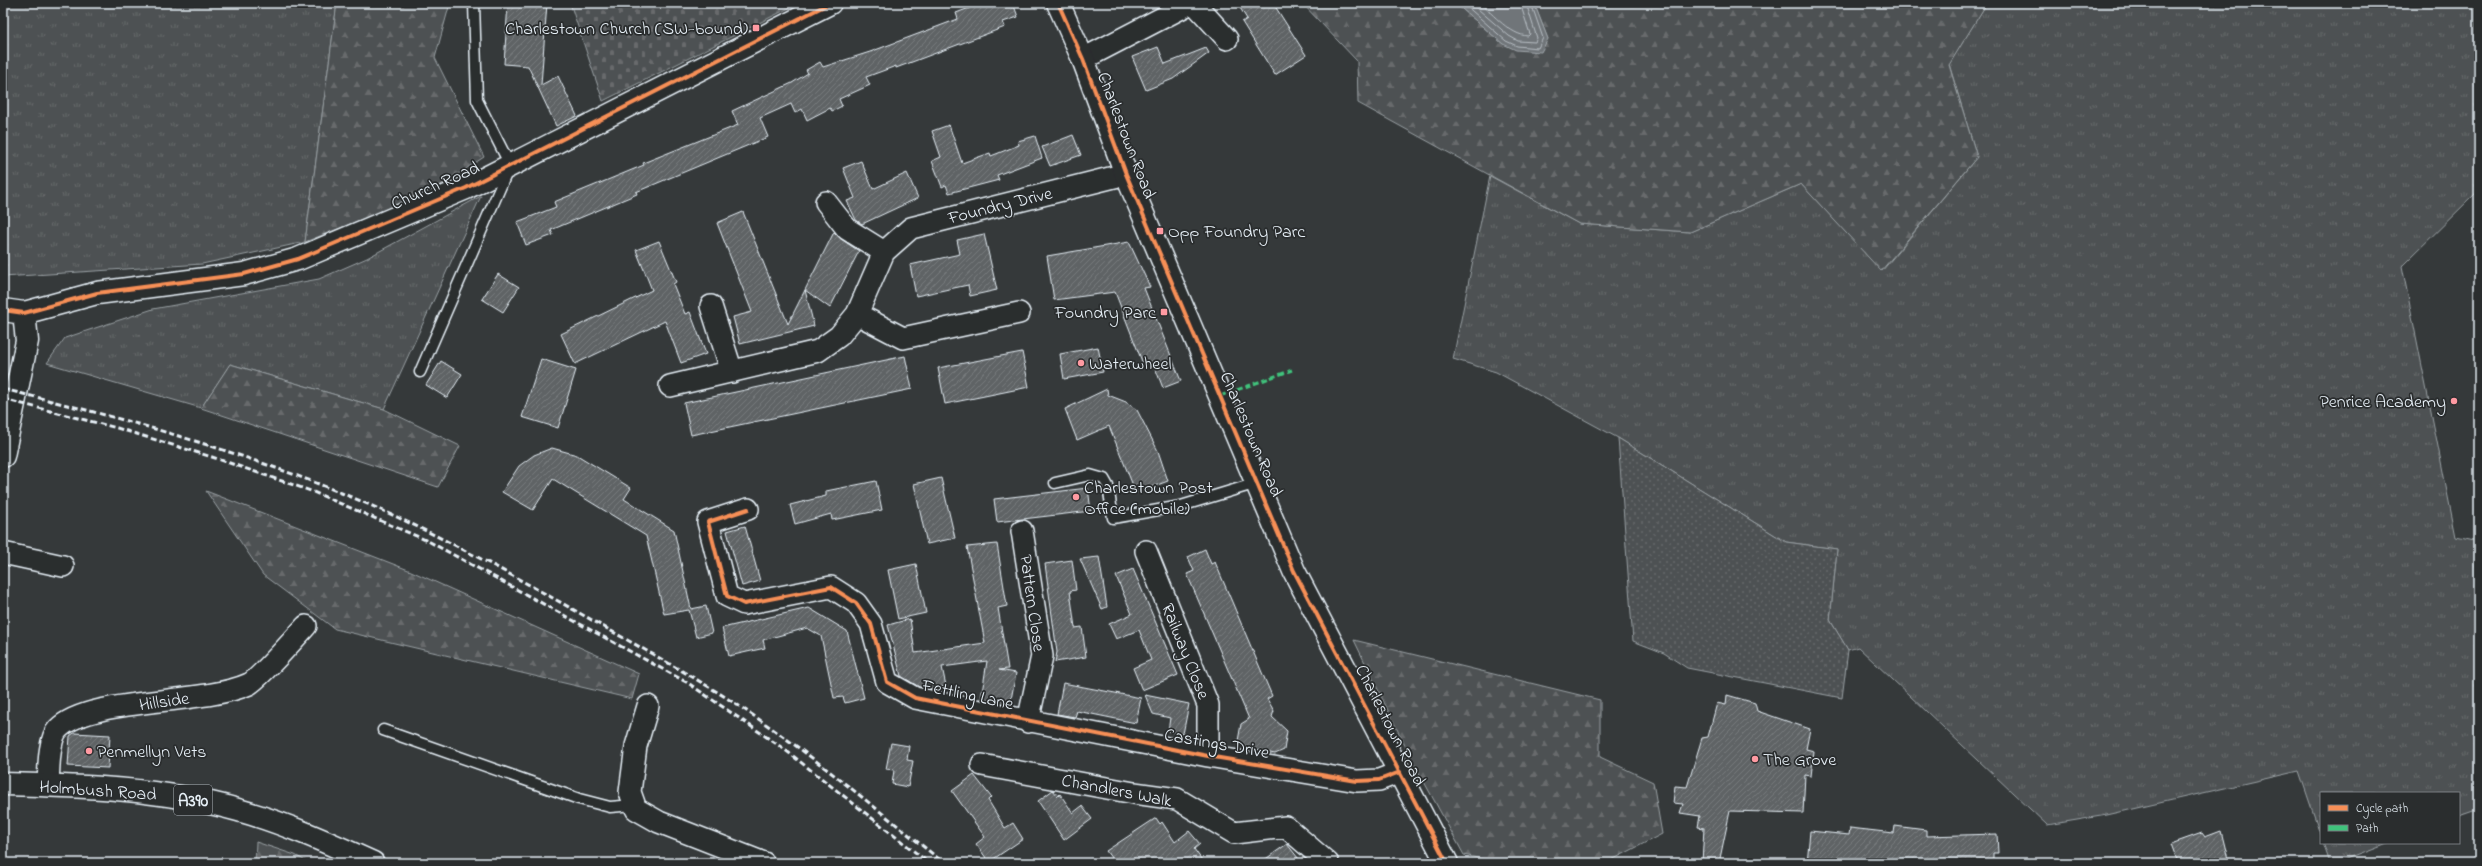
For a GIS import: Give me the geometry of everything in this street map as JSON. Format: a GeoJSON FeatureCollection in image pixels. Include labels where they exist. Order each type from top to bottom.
{"type":"FeatureCollection","features":[{"type":"Feature","properties":{"kind":"main road","name":"Church Road"},"geometry":{"type":"LineString","coordinates":[[24,313],[97,293],[244,274],[298,259],[466,188],[830,3]]}},
{"type":"Feature","properties":{"kind":"main road","name":"Charlestown Road"},"geometry":{"type":"LineString","coordinates":[[1058,3],[1083,59],[1126,174],[1294,571],[1447,863]]}},
{"type":"Feature","properties":{"kind":"main road"},"geometry":{"type":"LineString","coordinates":[[3,310],[24,313],[27,341],[3,456]]}},
{"type":"Feature","properties":{"kind":"main road","name":"Holmbush Road"},"geometry":{"type":"LineString","coordinates":[[3,784],[123,789],[185,798],[230,808],[290,826],[373,863]]}},
{"type":"Feature","properties":{"kind":"street"},"geometry":{"type":"LineString","coordinates":[[1083,59],[1192,3],[1227,39]]}},
{"type":"Feature","properties":{"kind":"street","name":"Foundry Drive"},"geometry":{"type":"LineString","coordinates":[[670,386],[818,351],[839,336],[857,314],[884,252],[911,228],[1126,174]]}},
{"type":"Feature","properties":{"kind":"street"},"geometry":{"type":"LineString","coordinates":[[826,202],[847,229],[884,252]]}},
{"type":"Feature","properties":{"kind":"street"},"geometry":{"type":"LineString","coordinates":[[711,306],[732,372]]}},
{"type":"Feature","properties":{"kind":"street"},"geometry":{"type":"LineString","coordinates":[[857,314],[903,338],[1019,314]]}},
{"type":"Feature","properties":{"kind":"street","name":"Fettling Lane"},"geometry":{"type":"LineString","coordinates":[[748,509],[708,522],[727,596],[744,604],[831,587],[856,603],[871,624],[887,682],[915,698],[1028,722]]}},
{"type":"Feature","properties":{"kind":"street","name":"Pattern Close"},"geometry":{"type":"LineString","coordinates":[[1022,531],[1042,656],[1028,722]]}},
{"type":"Feature","properties":{"kind":"street","name":"Railway Close"},"geometry":{"type":"LineString","coordinates":[[1146,551],[1208,705],[1208,756]]}},
{"type":"Feature","properties":{"kind":"street"},"geometry":{"type":"LineString","coordinates":[[3,553],[63,566]]}},
{"type":"Feature","properties":{"kind":"street","name":"Hillside"},"geometry":{"type":"LineString","coordinates":[[48,785],[50,751],[57,730],[80,716],[224,692],[250,684],[306,626]]}},
{"type":"Feature","properties":{"kind":"street"},"geometry":{"type":"LineString","coordinates":[[648,706],[636,746],[630,792],[636,809],[659,822],[764,863]]}},
{"type":"Feature","properties":{"kind":"street","name":"Castings Drive"},"geometry":{"type":"LineString","coordinates":[[1028,722],[1208,756],[1357,781],[1379,780],[1400,772]]}},
{"type":"Feature","properties":{"kind":"street","name":"Chandlers Walk"},"geometry":{"type":"LineString","coordinates":[[982,764],[1134,794],[1177,799],[1234,833],[1286,827],[1328,863]]}},
{"type":"Feature","properties":{"kind":"lane"},"geometry":{"type":"LineString","coordinates":[[420,372],[510,165],[477,100],[474,3]]}},
{"type":"Feature","properties":{"kind":"lane"},"geometry":{"type":"LineString","coordinates":[[1055,483],[1090,475],[1104,479],[1108,486],[1113,518],[1181,506],[1257,483]]}},
{"type":"Feature","properties":{"kind":"lane"},"geometry":{"type":"LineString","coordinates":[[383,730],[579,799],[610,807],[634,805]]}},
{"type":"Feature","properties":{"kind":"green space"},"geometry":{"type":"Polygon","coordinates":[[[3,3],[337,3],[305,242],[202,264],[3,277],[3,3]]]}},
{"type":"Feature","properties":{"kind":"green space"},"geometry":{"type":"Polygon","coordinates":[[[337,3],[450,3],[435,58],[484,157],[430,192],[305,242],[337,3]]]}},
{"type":"Feature","properties":{"kind":"green space"},"geometry":{"type":"Polygon","coordinates":[[[570,3],[799,3],[603,101],[570,3]]]}},
{"type":"Feature","properties":{"kind":"green space"},"geometry":{"type":"Polygon","coordinates":[[[1302,3],[1455,3],[1503,44],[1548,39],[1534,3],[1987,3],[1949,65],[1977,157],[1881,271],[1801,184],[1690,232],[1579,224],[1358,103],[1357,61],[1302,3]]]}},
{"type":"Feature","properties":{"kind":"green space"},"geometry":{"type":"Polygon","coordinates":[[[1987,3],[2479,3],[2479,190],[2402,266],[2456,537],[2479,542],[2479,809],[2460,816],[2460,792],[2320,792],[2320,833],[2299,771],[2107,815],[2047,825],[1858,647],[1848,650],[1830,620],[1837,549],[1786,542],[1618,438],[1496,372],[1453,359],[1490,176],[1579,224],[1690,232],[1801,184],[1882,271],[1977,157],[1949,64],[1987,3]]]}},
{"type":"Feature","properties":{"kind":"green space"},"geometry":{"type":"Polygon","coordinates":[[[481,196],[384,409],[230,364],[201,408],[47,363],[65,338],[153,309],[319,279],[367,258],[481,196]]]}},
{"type":"Feature","properties":{"kind":"green space"},"geometry":{"type":"Polygon","coordinates":[[[230,364],[384,409],[460,446],[438,487],[201,408],[230,364]]]}},
{"type":"Feature","properties":{"kind":"green space"},"geometry":{"type":"Polygon","coordinates":[[[1618,438],[1786,542],[1837,549],[1830,620],[1848,650],[1842,698],[1687,668],[1664,653],[1633,641],[1618,438]]]}},
{"type":"Feature","properties":{"kind":"green space"},"geometry":{"type":"Polygon","coordinates":[[[206,491],[411,571],[639,674],[632,699],[335,629],[263,575],[206,491]]]}},
{"type":"Feature","properties":{"kind":"green space"},"geometry":{"type":"Polygon","coordinates":[[[1354,640],[1600,700],[1600,757],[1653,782],[1662,834],[1606,863],[1500,863],[1464,855],[1411,758],[1354,640]]]}},
{"type":"Feature","properties":{"kind":"green space"},"geometry":{"type":"Polygon","coordinates":[[[256,842],[295,855],[309,863],[255,863],[256,842]]]}},
{"type":"Feature","properties":{"kind":"green space"},"geometry":{"type":"Polygon","coordinates":[[[2323,844],[2387,844],[2338,863],[2330,863],[2323,844]]]}},
{"type":"Feature","properties":{"kind":"water"},"geometry":{"type":"Polygon","coordinates":[[[1455,3],[1534,3],[1548,39],[1541,52],[1516,50],[1503,44],[1455,3]]]}},
{"type":"Feature","properties":{"kind":"building"},"geometry":{"type":"Polygon","coordinates":[[[508,3],[547,3],[541,85],[558,76],[577,116],[556,126],[528,66],[504,64],[508,3]]]}},
{"type":"Feature","properties":{"kind":"building"},"geometry":{"type":"Polygon","coordinates":[[[993,3],[1013,3],[1018,17],[1003,22],[1005,27],[896,68],[896,66],[866,77],[870,85],[839,99],[842,106],[832,111],[830,108],[807,120],[802,109],[795,113],[791,104],[760,118],[768,137],[636,192],[637,194],[551,230],[553,235],[526,245],[517,222],[556,207],[554,202],[644,165],[643,163],[738,125],[732,111],[792,83],[808,73],[806,70],[820,62],[823,67],[870,52],[958,19],[956,13],[980,4],[981,7],[993,3]]]}},
{"type":"Feature","properties":{"kind":"building"},"geometry":{"type":"Polygon","coordinates":[[[1237,3],[1273,3],[1306,55],[1275,75],[1242,22],[1247,19],[1237,3]]]}},
{"type":"Feature","properties":{"kind":"building"},"geometry":{"type":"Polygon","coordinates":[[[1158,47],[1165,64],[1206,48],[1209,53],[1173,79],[1146,90],[1132,57],[1158,47]]]}},
{"type":"Feature","properties":{"kind":"building"},"geometry":{"type":"Polygon","coordinates":[[[949,125],[962,163],[990,153],[991,156],[1019,145],[1018,141],[1035,136],[1042,158],[997,175],[999,180],[949,193],[946,185],[942,187],[932,161],[941,157],[932,131],[949,125]]]}},
{"type":"Feature","properties":{"kind":"building"},"geometry":{"type":"Polygon","coordinates":[[[1073,135],[1081,155],[1050,166],[1042,147],[1073,135]]]}},
{"type":"Feature","properties":{"kind":"building"},"geometry":{"type":"Polygon","coordinates":[[[861,161],[873,189],[907,173],[918,198],[862,224],[856,220],[847,201],[855,198],[843,168],[861,161]]]}},
{"type":"Feature","properties":{"kind":"building"},"geometry":{"type":"Polygon","coordinates":[[[743,212],[788,324],[805,290],[814,326],[740,344],[733,317],[752,312],[717,223],[743,212]]]}},
{"type":"Feature","properties":{"kind":"building"},"geometry":{"type":"Polygon","coordinates":[[[834,232],[841,239],[859,251],[830,308],[805,290],[834,232]]]}},
{"type":"Feature","properties":{"kind":"building"},"geometry":{"type":"Polygon","coordinates":[[[984,234],[997,290],[970,296],[968,285],[916,296],[910,265],[960,254],[957,240],[984,234]]]}},
{"type":"Feature","properties":{"kind":"building"},"geometry":{"type":"Polygon","coordinates":[[[659,241],[676,282],[673,284],[685,314],[690,312],[706,354],[681,363],[665,321],[575,364],[561,334],[652,290],[636,250],[659,241]]]}},
{"type":"Feature","properties":{"kind":"building"},"geometry":{"type":"Polygon","coordinates":[[[1129,242],[1150,287],[1144,288],[1181,381],[1163,388],[1154,365],[1158,363],[1157,361],[1143,364],[1115,292],[1054,300],[1047,256],[1129,242]]]}},
{"type":"Feature","properties":{"kind":"building"},"geometry":{"type":"Polygon","coordinates":[[[498,274],[519,287],[503,312],[482,299],[498,274]]]}},
{"type":"Feature","properties":{"kind":"building","name":"Waterwheel"},"geometry":{"type":"Polygon","coordinates":[[[1098,347],[1103,372],[1064,379],[1060,354],[1098,347]]]}},
{"type":"Feature","properties":{"kind":"building"},"geometry":{"type":"Polygon","coordinates":[[[1022,352],[1029,387],[945,404],[938,368],[1022,352]]]}},
{"type":"Feature","properties":{"kind":"building"},"geometry":{"type":"Polygon","coordinates":[[[905,356],[912,389],[691,435],[684,403],[905,356]]]}},
{"type":"Feature","properties":{"kind":"building"},"geometry":{"type":"Polygon","coordinates":[[[541,359],[576,370],[558,428],[522,417],[541,359]]]}},
{"type":"Feature","properties":{"kind":"building"},"geometry":{"type":"Polygon","coordinates":[[[441,361],[462,374],[447,398],[426,385],[441,361]]]}},
{"type":"Feature","properties":{"kind":"building"},"geometry":{"type":"Polygon","coordinates":[[[1107,389],[1108,395],[1126,402],[1137,410],[1158,451],[1168,481],[1136,493],[1109,426],[1077,440],[1065,409],[1107,389]]]}},
{"type":"Feature","properties":{"kind":"building"},"geometry":{"type":"Polygon","coordinates":[[[552,448],[577,455],[631,488],[624,499],[674,530],[691,609],[706,606],[712,633],[696,637],[689,610],[664,614],[646,536],[553,479],[533,510],[502,492],[519,466],[534,455],[552,448]]]}},
{"type":"Feature","properties":{"kind":"building"},"geometry":{"type":"Polygon","coordinates":[[[941,478],[955,538],[927,544],[914,484],[941,478]]]}},
{"type":"Feature","properties":{"kind":"building"},"geometry":{"type":"Polygon","coordinates":[[[876,481],[882,510],[832,520],[831,514],[795,524],[790,505],[826,496],[826,491],[876,481]]]}},
{"type":"Feature","properties":{"kind":"building"},"geometry":{"type":"Polygon","coordinates":[[[1088,488],[1091,511],[997,522],[994,499],[1088,488]]]}},
{"type":"Feature","properties":{"kind":"building"},"geometry":{"type":"Polygon","coordinates":[[[745,526],[760,581],[742,586],[727,531],[745,526]]]}},
{"type":"Feature","properties":{"kind":"building"},"geometry":{"type":"Polygon","coordinates":[[[997,544],[1007,606],[998,608],[1008,669],[999,670],[1016,673],[1010,705],[981,699],[987,661],[942,667],[946,686],[932,689],[919,687],[901,676],[888,625],[910,619],[915,653],[985,643],[967,547],[997,544]]]}},
{"type":"Feature","properties":{"kind":"building"},"geometry":{"type":"Polygon","coordinates":[[[1205,549],[1211,564],[1215,562],[1272,696],[1267,699],[1274,711],[1272,717],[1287,731],[1284,750],[1275,754],[1246,748],[1238,741],[1241,724],[1249,719],[1187,574],[1194,571],[1188,557],[1205,549]]]}},
{"type":"Feature","properties":{"kind":"building"},"geometry":{"type":"Polygon","coordinates":[[[1099,557],[1107,607],[1102,609],[1080,559],[1099,557]]]}},
{"type":"Feature","properties":{"kind":"building"},"geometry":{"type":"Polygon","coordinates":[[[1072,560],[1076,590],[1070,591],[1075,628],[1082,627],[1086,657],[1055,662],[1057,652],[1045,564],[1072,560]]]}},
{"type":"Feature","properties":{"kind":"building"},"geometry":{"type":"Polygon","coordinates":[[[916,564],[926,613],[898,619],[888,570],[916,564]]]}},
{"type":"Feature","properties":{"kind":"building"},"geometry":{"type":"Polygon","coordinates":[[[1133,569],[1178,675],[1142,690],[1133,668],[1151,660],[1139,630],[1116,639],[1109,624],[1132,614],[1116,576],[1133,569]]]}},
{"type":"Feature","properties":{"kind":"building"},"geometry":{"type":"Polygon","coordinates":[[[809,608],[847,631],[864,698],[845,703],[843,697],[834,698],[821,636],[807,628],[763,640],[765,648],[729,656],[722,628],[809,608]]]}},
{"type":"Feature","properties":{"kind":"building"},"geometry":{"type":"Polygon","coordinates":[[[1063,683],[1141,698],[1136,723],[1077,711],[1075,717],[1057,714],[1063,683]]]}},
{"type":"Feature","properties":{"kind":"building"},"geometry":{"type":"Polygon","coordinates":[[[1145,695],[1189,704],[1183,734],[1168,731],[1170,718],[1153,714],[1145,695]]]}},
{"type":"Feature","properties":{"kind":"building","name":"The Grove"},"geometry":{"type":"Polygon","coordinates":[[[1727,695],[1755,703],[1757,711],[1810,729],[1806,749],[1814,751],[1811,776],[1805,775],[1803,813],[1730,811],[1719,863],[1702,863],[1704,828],[1698,827],[1700,816],[1680,813],[1683,804],[1673,803],[1675,786],[1687,787],[1702,738],[1708,737],[1717,703],[1726,705],[1727,695]]]}},
{"type":"Feature","properties":{"kind":"building","name":"Penmellyn Vets"},"geometry":{"type":"Polygon","coordinates":[[[74,733],[110,735],[108,768],[68,766],[70,736],[74,733]]]}},
{"type":"Feature","properties":{"kind":"building"},"geometry":{"type":"Polygon","coordinates":[[[891,743],[909,746],[907,760],[913,761],[908,787],[892,784],[894,770],[886,769],[891,743]]]}},
{"type":"Feature","properties":{"kind":"building"},"geometry":{"type":"Polygon","coordinates":[[[974,775],[991,797],[988,800],[1005,828],[1013,823],[1023,839],[989,862],[976,844],[985,837],[952,791],[974,775]]]}},
{"type":"Feature","properties":{"kind":"building"},"geometry":{"type":"Polygon","coordinates":[[[1053,790],[1058,796],[1060,794],[1073,813],[1082,806],[1092,819],[1064,840],[1038,801],[1053,790]]]}},
{"type":"Feature","properties":{"kind":"building"},"geometry":{"type":"Polygon","coordinates":[[[1156,818],[1160,824],[1162,822],[1175,842],[1189,831],[1200,844],[1194,849],[1204,863],[1115,863],[1106,851],[1156,818]]]}},
{"type":"Feature","properties":{"kind":"building"},"geometry":{"type":"Polygon","coordinates":[[[1895,826],[1926,830],[1926,836],[1997,834],[1998,853],[1993,853],[1993,863],[1860,863],[1827,859],[1827,863],[1807,863],[1810,831],[1849,835],[1850,828],[1894,833],[1895,826]]]}},
{"type":"Feature","properties":{"kind":"building"},"geometry":{"type":"Polygon","coordinates":[[[2221,831],[2229,863],[2178,863],[2171,844],[2202,833],[2205,837],[2221,831]]]}},
{"type":"Feature","properties":{"kind":"building"},"geometry":{"type":"Polygon","coordinates":[[[1287,844],[1302,863],[1260,863],[1287,844]]]}},
{"type":"Feature","properties":{"kind":"railway"},"geometry":{"type":"LineString","coordinates":[[3,389],[142,425],[235,454],[370,505],[457,546],[657,656],[735,703],[779,733],[827,769],[944,863]]}},
{"type":"Feature","properties":{"kind":"railway"},"geometry":{"type":"LineString","coordinates":[[3,399],[117,428],[212,457],[311,491],[428,541],[688,683],[784,749],[929,863]]}},
{"type":"Feature","properties":{"kind":"marked path"},"geometry":{"type":"LineString","coordinates":[[1220,396],[1292,370]]}},
{"type":"Feature","properties":{"kind":"cycle path"},"geometry":{"type":"LineString","coordinates":[[3,310],[24,313],[97,293],[244,274],[298,259],[466,188],[830,3]]}},
{"type":"Feature","properties":{"kind":"cycle path"},"geometry":{"type":"LineString","coordinates":[[1058,3],[1083,59],[1126,174],[1294,571],[1447,863]]}},
{"type":"Feature","properties":{"kind":"cycle path"},"geometry":{"type":"LineString","coordinates":[[748,509],[708,522],[727,596],[744,604],[831,587],[856,603],[871,624],[887,682],[915,698],[1208,756],[1357,781],[1379,780],[1400,772]]}},
{"type":"Feature","properties":{"kind":"place","name":"Charlestown Church (SW-bound)"},"geometry":{"type":"Point","coordinates":[756,28]}},
{"type":"Feature","properties":{"kind":"place","name":"Opp Foundry Parc"},"geometry":{"type":"Point","coordinates":[1160,231]}},
{"type":"Feature","properties":{"kind":"place","name":"Foundry Parc"},"geometry":{"type":"Point","coordinates":[1164,312]}},
{"type":"Feature","properties":{"kind":"place","name":"Waterwheel"},"geometry":{"type":"Point","coordinates":[1081,363]}},
{"type":"Feature","properties":{"kind":"place","name":"Penrice Academy"},"geometry":{"type":"Point","coordinates":[2454,401]}},
{"type":"Feature","properties":{"kind":"place","name":"Charlestown Post Office (mobile)"},"geometry":{"type":"Point","coordinates":[1076,497]}},
{"type":"Feature","properties":{"kind":"place","name":"Penmellyn Vets"},"geometry":{"type":"Point","coordinates":[89,751]}},
{"type":"Feature","properties":{"kind":"place","name":"The Grove"},"geometry":{"type":"Point","coordinates":[1755,759]}}]}
